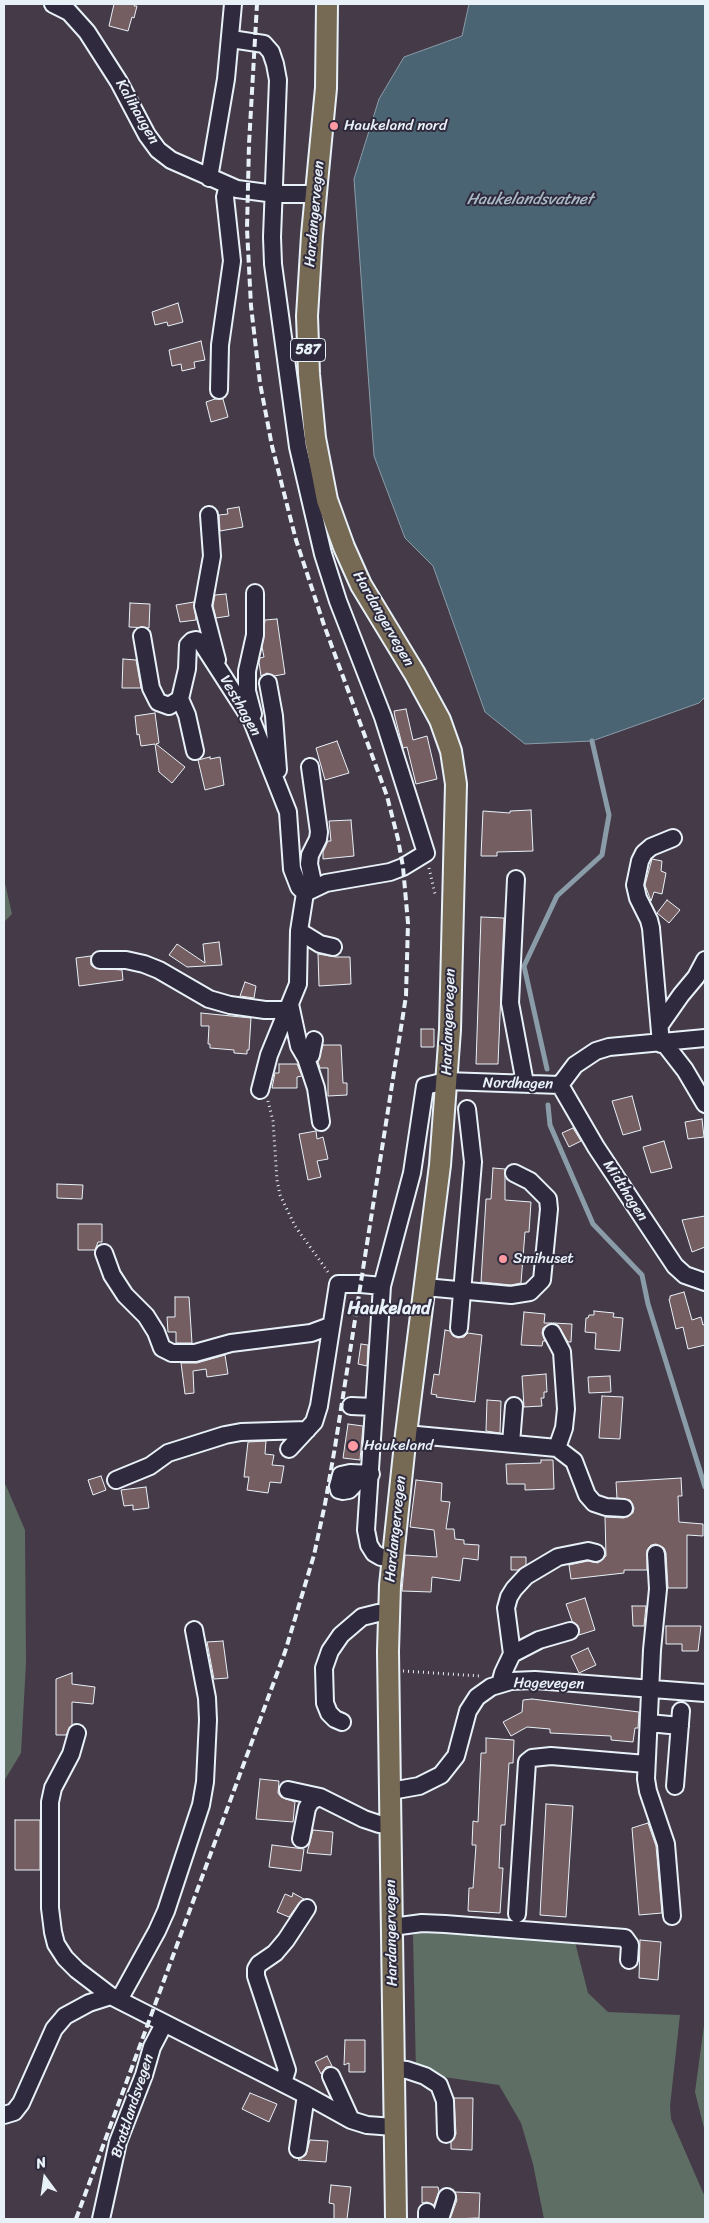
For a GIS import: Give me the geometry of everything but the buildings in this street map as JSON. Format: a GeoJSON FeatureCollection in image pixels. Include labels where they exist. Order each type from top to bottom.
{"type":"FeatureCollection","features":[{"type":"Feature","properties":{"kind":"main road","name":"Hardangervegen"},"geometry":{"type":"LineString","coordinates":[[327,4],[326,88],[309,274],[308,345],[315,438],[325,491],[334,521],[353,568],[432,704],[447,737],[454,766],[455,808],[450,1030],[440,1165],[406,1434],[392,1558],[389,1613],[396,2219]]}},
{"type":"Feature","properties":{"kind":"street","name":"Kalihaugen"},"geometry":{"type":"LineString","coordinates":[[53,4],[70,8],[99,49],[147,134],[158,150],[171,160],[209,178],[256,192],[316,194]]}},
{"type":"Feature","properties":{"kind":"street"},"geometry":{"type":"LineString","coordinates":[[209,178],[226,79],[233,4]]}},
{"type":"Feature","properties":{"kind":"street"},"geometry":{"type":"LineString","coordinates":[[231,39],[264,44],[271,52],[275,64],[278,80],[272,237],[274,282],[284,330],[298,447],[308,500],[338,602],[383,717],[426,853],[403,867],[390,872],[333,882],[309,890]]}},
{"type":"Feature","properties":{"kind":"street"},"geometry":{"type":"LineString","coordinates":[[219,390],[220,345],[232,260],[226,197],[228,185]]}},
{"type":"Feature","properties":{"kind":"street"},"geometry":{"type":"LineString","coordinates":[[209,515],[212,556],[203,606],[219,670]]}},
{"type":"Feature","properties":{"kind":"street"},"geometry":{"type":"LineString","coordinates":[[252,721],[253,712],[247,690],[247,670],[255,635],[255,593]]}},
{"type":"Feature","properties":{"kind":"street"},"geometry":{"type":"LineString","coordinates":[[142,636],[151,688],[158,702],[169,706],[180,699],[187,715],[195,751]]}},
{"type":"Feature","properties":{"kind":"street","name":"Vesthagen"},"geometry":{"type":"LineString","coordinates":[[180,699],[185,678],[188,645],[192,640],[201,642],[252,721],[290,820],[292,869],[299,887],[309,890]]}},
{"type":"Feature","properties":{"kind":"street"},"geometry":{"type":"LineString","coordinates":[[268,683],[274,716],[279,776],[277,783]]}},
{"type":"Feature","properties":{"kind":"street"},"geometry":{"type":"LineString","coordinates":[[260,1090],[269,1055],[289,1007],[299,974],[299,931],[309,890],[310,855],[318,839],[319,832],[310,767]]}},
{"type":"Feature","properties":{"kind":"street"},"geometry":{"type":"LineString","coordinates":[[673,838],[651,847],[644,854],[636,875],[636,892],[651,928],[662,1043],[685,1070],[705,1104]]}},
{"type":"Feature","properties":{"kind":"street"},"geometry":{"type":"LineString","coordinates":[[516,878],[510,1003],[525,1083]]}},
{"type":"Feature","properties":{"kind":"street"},"geometry":{"type":"LineString","coordinates":[[299,931],[320,944],[334,947]]}},
{"type":"Feature","properties":{"kind":"street"},"geometry":{"type":"LineString","coordinates":[[100,960],[126,960],[144,964],[159,970],[209,1000],[247,1007],[289,1007]]}},
{"type":"Feature","properties":{"kind":"street"},"geometry":{"type":"LineString","coordinates":[[660,1025],[696,977],[705,960]]}},
{"type":"Feature","properties":{"kind":"street"},"geometry":{"type":"LineString","coordinates":[[289,1007],[299,1046],[306,1058],[316,1088],[321,1122]]}},
{"type":"Feature","properties":{"kind":"street","name":"Nordhagen"},"geometry":{"type":"LineString","coordinates":[[446,1081],[560,1085],[575,1066],[596,1051],[610,1047],[705,1038]]}},
{"type":"Feature","properties":{"kind":"street"},"geometry":{"type":"LineString","coordinates":[[306,1058],[311,1055],[314,1040]]}},
{"type":"Feature","properties":{"kind":"street"},"geometry":{"type":"LineString","coordinates":[[392,1558],[374,1553],[369,1545],[366,1530],[367,1474],[374,1407],[382,1286],[412,1173],[425,1086],[446,1081]]}},
{"type":"Feature","properties":{"kind":"street","name":"Midthagen"},"geometry":{"type":"LineString","coordinates":[[560,1085],[596,1147],[675,1266],[685,1275],[705,1282]]}},
{"type":"Feature","properties":{"kind":"street"},"geometry":{"type":"LineString","coordinates":[[459,1328],[473,1162],[467,1109]]}},
{"type":"Feature","properties":{"kind":"street"},"geometry":{"type":"LineString","coordinates":[[425,1287],[510,1295],[530,1292],[542,1280],[548,1198],[530,1181],[514,1174]]}},
{"type":"Feature","properties":{"kind":"street"},"geometry":{"type":"LineString","coordinates":[[104,1253],[112,1275],[125,1294],[146,1316],[156,1332],[162,1348],[172,1353],[195,1353],[231,1343],[311,1333],[330,1326]]}},
{"type":"Feature","properties":{"kind":"street"},"geometry":{"type":"LineString","coordinates":[[289,1449],[314,1422],[319,1406],[338,1284],[382,1286]]}},
{"type":"Feature","properties":{"kind":"street"},"geometry":{"type":"LineString","coordinates":[[552,1334],[562,1352],[566,1409],[564,1428],[557,1448]]}},
{"type":"Feature","properties":{"kind":"street"},"geometry":{"type":"LineString","coordinates":[[351,1406],[374,1407]]}},
{"type":"Feature","properties":{"kind":"street"},"geometry":{"type":"LineString","coordinates":[[511,1442],[514,1406]]}},
{"type":"Feature","properties":{"kind":"street"},"geometry":{"type":"LineString","coordinates":[[116,1480],[150,1466],[168,1453],[225,1435],[241,1432],[307,1430]]}},
{"type":"Feature","properties":{"kind":"street"},"geometry":{"type":"LineString","coordinates":[[406,1434],[511,1442],[557,1448],[574,1461],[587,1495],[594,1503],[606,1507],[624,1508]]}},
{"type":"Feature","properties":{"kind":"street"},"geometry":{"type":"LineString","coordinates":[[501,1681],[512,1654],[506,1608],[509,1597],[514,1589],[526,1576],[558,1557],[588,1551],[596,1553]]}},
{"type":"Feature","properties":{"kind":"street"},"geometry":{"type":"LineString","coordinates":[[656,1554],[658,1589],[653,1634],[652,1690],[646,1764],[648,1791],[666,1844],[672,1916]]}},
{"type":"Feature","properties":{"kind":"street"},"geometry":{"type":"LineString","coordinates":[[342,1722],[335,1719],[329,1713],[325,1703],[324,1668],[330,1651],[341,1635],[362,1617],[378,1613],[389,1613]]}},
{"type":"Feature","properties":{"kind":"street"},"geometry":{"type":"LineString","coordinates":[[4,2116],[14,2112],[21,2103],[54,2029],[65,2016],[89,2003],[115,1998],[163,1917],[201,1805],[206,1774],[208,1720],[194,1630]]}},
{"type":"Feature","properties":{"kind":"street"},"geometry":{"type":"LineString","coordinates":[[512,1654],[539,1640],[570,1631]]}},
{"type":"Feature","properties":{"kind":"street","name":"Hagevegen"},"geometry":{"type":"LineString","coordinates":[[391,1791],[419,1786],[441,1775],[456,1756],[468,1711],[477,1697],[501,1681],[534,1680],[705,1693]]}},
{"type":"Feature","properties":{"kind":"street"},"geometry":{"type":"LineString","coordinates":[[649,1723],[680,1719],[675,1786]]}},
{"type":"Feature","properties":{"kind":"street"},"geometry":{"type":"LineString","coordinates":[[77,1733],[71,1754],[53,1788],[50,1802],[50,1908],[56,1944],[65,1958],[77,1970],[115,1998],[164,2024],[283,2083],[351,2120],[367,2125],[394,2127]]}},
{"type":"Feature","properties":{"kind":"street"},"geometry":{"type":"LineString","coordinates":[[517,1914],[527,1762],[532,1758],[551,1756],[646,1764]]}},
{"type":"Feature","properties":{"kind":"street"},"geometry":{"type":"LineString","coordinates":[[288,1790],[320,1797],[379,1824],[391,1825]]}},
{"type":"Feature","properties":{"kind":"street"},"geometry":{"type":"LineString","coordinates":[[301,1839],[307,1808],[311,1801],[320,1797]]}},
{"type":"Feature","properties":{"kind":"street"},"geometry":{"type":"LineString","coordinates":[[283,2083],[287,2070],[256,1976],[256,1969],[259,1964],[276,1953],[307,1908]]}},
{"type":"Feature","properties":{"kind":"street"},"geometry":{"type":"LineString","coordinates":[[392,1927],[422,1923],[445,1924],[625,1938],[630,1945],[628,1960]]}},
{"type":"Feature","properties":{"kind":"street","name":"Brattlandsvegen"},"geometry":{"type":"LineString","coordinates":[[101,2219],[118,2142],[144,2075],[152,2047],[164,2024]]}},
{"type":"Feature","properties":{"kind":"street"},"geometry":{"type":"LineString","coordinates":[[394,2069],[407,2070],[425,2076],[439,2085],[445,2101],[446,2134]]}},
{"type":"Feature","properties":{"kind":"street"},"geometry":{"type":"LineString","coordinates":[[331,2076],[351,2120]]}},
{"type":"Feature","properties":{"kind":"street"},"geometry":{"type":"LineString","coordinates":[[298,2149],[306,2095]]}},
{"type":"Feature","properties":{"kind":"street"},"geometry":{"type":"LineString","coordinates":[[431,2217],[447,2197]]}},
{"type":"Feature","properties":{"kind":"path"},"geometry":{"type":"LineString","coordinates":[[260,1090],[271,1107],[280,1195],[295,1226],[307,1245],[338,1284]]}},
{"type":"Feature","properties":{"kind":"path"},"geometry":{"type":"LineString","coordinates":[[400,1662],[400,1671],[501,1681]]}},
{"type":"Feature","properties":{"kind":"green space"},"geometry":{"type":"Polygon","coordinates":[[[4,879],[12,914],[4,922],[4,879]]]}},
{"type":"Feature","properties":{"kind":"green space"},"geometry":{"type":"Polygon","coordinates":[[[4,1481],[25,1530],[26,1663],[21,1753],[4,1781],[4,1481]]]}},
{"type":"Feature","properties":{"kind":"green space"},"geometry":{"type":"Polygon","coordinates":[[[429,1929],[575,1942],[588,1993],[608,2012],[680,2015],[670,2106],[671,2119],[705,2197],[705,2219],[544,2219],[533,2164],[521,2123],[499,2085],[416,2073],[413,1935],[429,1929]]]}},
{"type":"Feature","properties":{"kind":"green space"},"geometry":{"type":"Polygon","coordinates":[[[705,2018],[705,2132],[695,2092],[705,2018]]]}},
{"type":"Feature","properties":{"kind":"water","name":"Haukelandsvatnet"},"geometry":{"type":"Polygon","coordinates":[[[469,4],[705,4],[705,697],[699,703],[592,741],[525,744],[485,712],[433,566],[405,538],[374,456],[354,179],[379,99],[404,57],[462,36],[469,4]]]}},
{"type":"Feature","properties":{"kind":"waterway"},"geometry":{"type":"LineString","coordinates":[[547,1069],[524,966],[557,896],[602,855],[609,815],[592,741]]}},
{"type":"Feature","properties":{"kind":"waterway"},"geometry":{"type":"LineString","coordinates":[[548,1105],[550,1125],[593,1224],[642,1275],[648,1304],[705,1487]]}},
{"type":"Feature","properties":{"kind":"railway"},"geometry":{"type":"LineString","coordinates":[[76,2219],[285,1652],[314,1555],[335,1447],[406,996],[408,923],[403,867],[398,839],[387,796],[324,625],[296,540],[272,446],[260,383],[251,306],[247,229],[249,144],[257,4]]}},
{"type":"Feature","properties":{"kind":"place","name":"Haukeland nord"},"geometry":{"type":"Point","coordinates":[334,126]}},
{"type":"Feature","properties":{"kind":"place","name":"Smihuset"},"geometry":{"type":"Point","coordinates":[503,1259]}},
{"type":"Feature","properties":{"kind":"place","name":"Haukeland"},"geometry":{"type":"Point","coordinates":[353,1446]}},
{"type":"Feature","properties":{"kind":"district","name":"Haukeland"},"geometry":{"type":"Point","coordinates":[389,1309]}}]}
